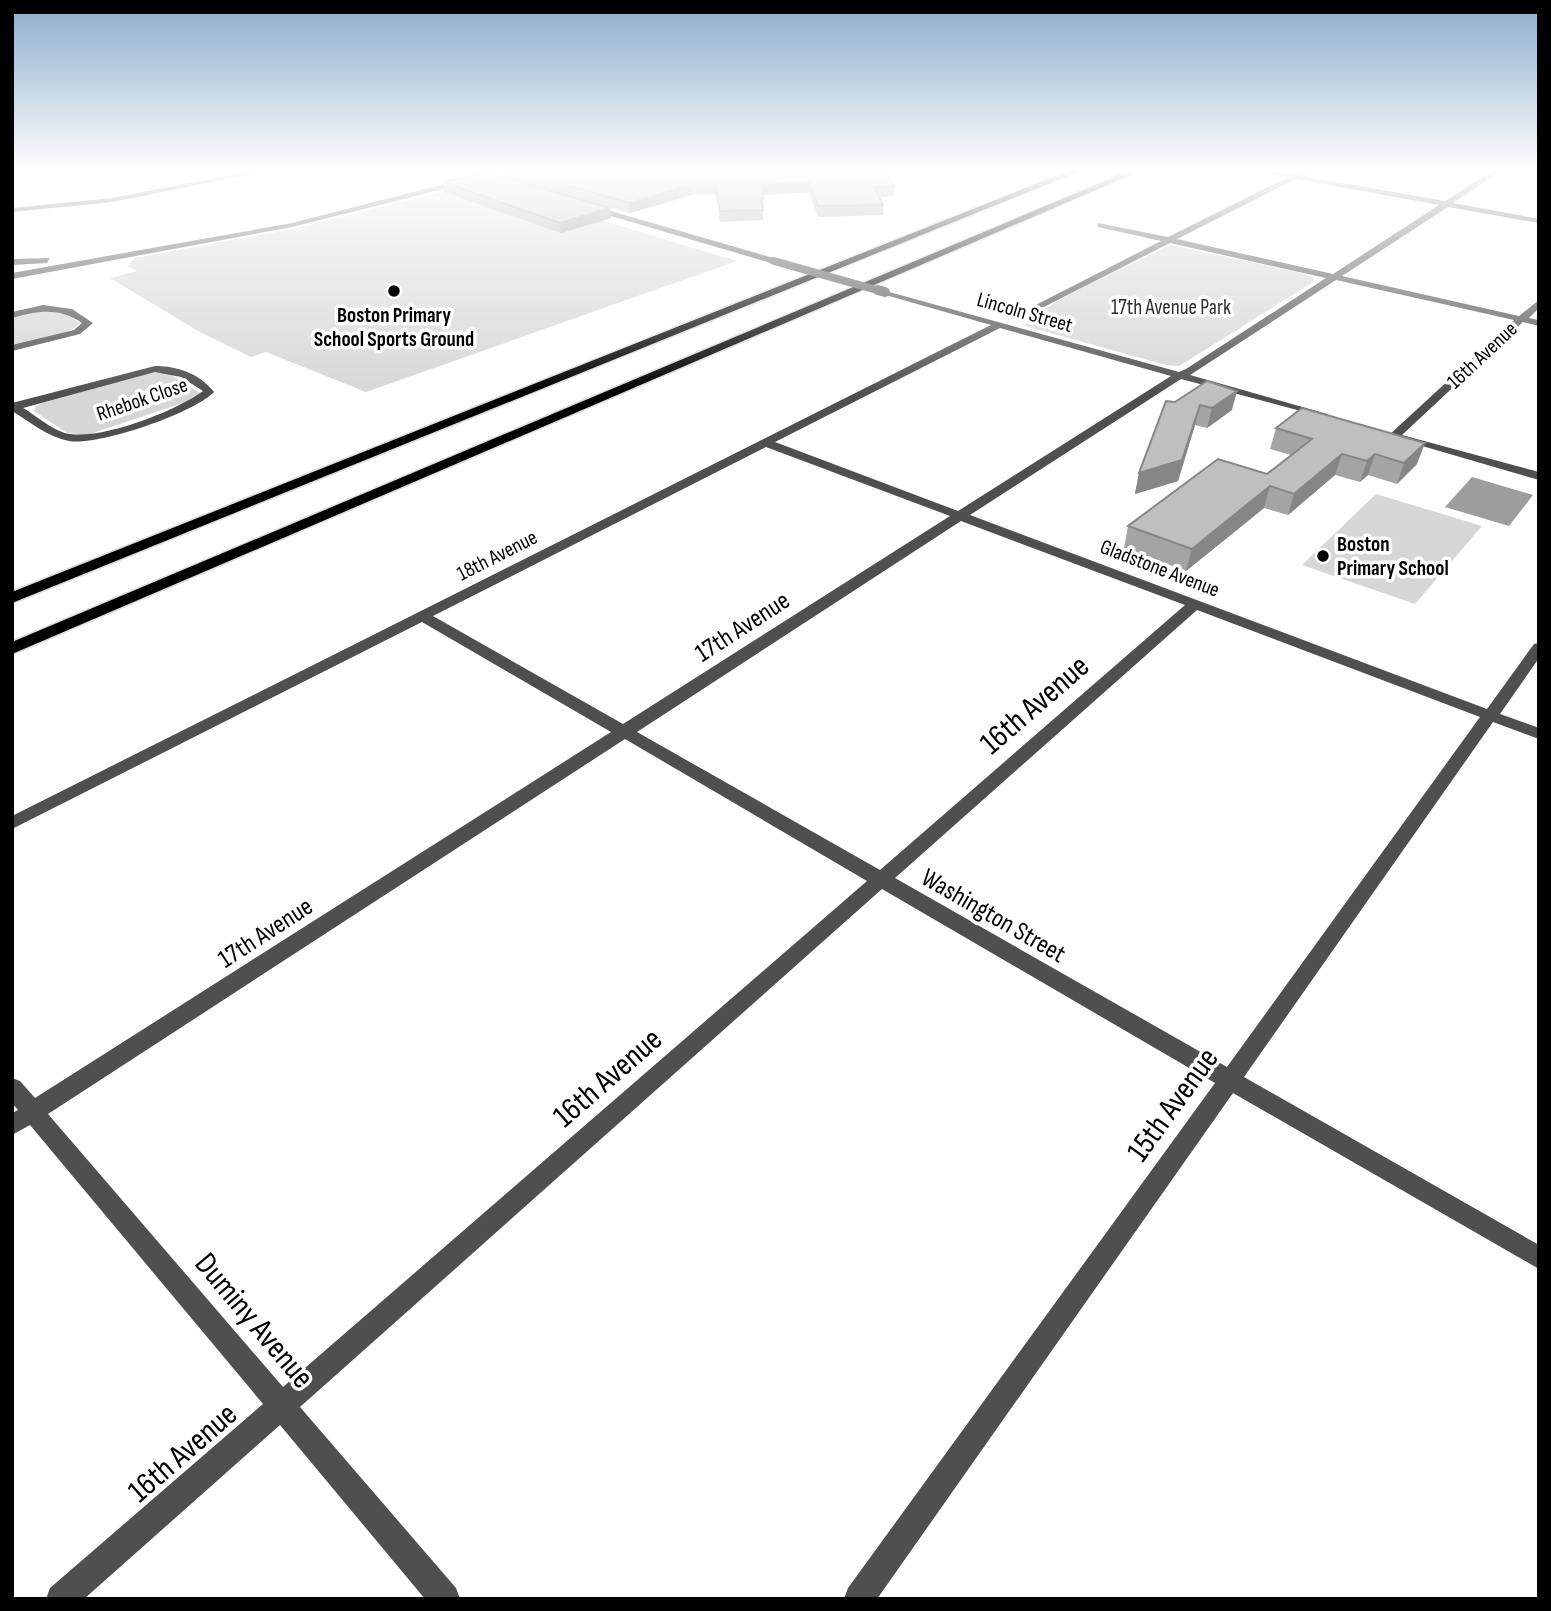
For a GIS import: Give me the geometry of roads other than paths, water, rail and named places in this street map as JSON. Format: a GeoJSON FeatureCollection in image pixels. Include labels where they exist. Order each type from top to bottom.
{"type":"FeatureCollection","features":[{"type":"Feature","properties":{"kind":"highway"},"geometry":{"type":"LineString","coordinates":[[12,598],[894,244]]}},
{"type":"Feature","properties":{"kind":"highway"},"geometry":{"type":"LineString","coordinates":[[12,649],[964,244]]}},
{"type":"Feature","properties":{"kind":"highway"},"geometry":{"type":"LineString","coordinates":[[12,664],[274,542],[310,522]]}},
{"type":"Feature","properties":{"kind":"highway"},"geometry":{"type":"LineString","coordinates":[[12,584],[152,542]]}},
{"type":"Feature","properties":{"kind":"street"},"geometry":{"type":"LineString","coordinates":[[12,262],[86,256],[151,244]]}},
{"type":"Feature","properties":{"kind":"street"},"geometry":{"type":"LineString","coordinates":[[12,276],[187,244]]}},
{"type":"Feature","properties":{"kind":"street","name":"Lincoln Street"},"geometry":{"type":"LineString","coordinates":[[718,244],[1335,419]]}},
{"type":"Feature","properties":{"kind":"street"},"geometry":{"type":"LineString","coordinates":[[1023,314],[1162,244]]}},
{"type":"Feature","properties":{"kind":"street"},"geometry":{"type":"LineString","coordinates":[[1189,244],[1539,323]]}},
{"type":"Feature","properties":{"kind":"street","name":"17th Avenue"},"geometry":{"type":"LineString","coordinates":[[23,1118],[1182,376],[1382,244]]}},
{"type":"Feature","properties":{"kind":"street","name":"16th Avenue"},"geometry":{"type":"LineString","coordinates":[[1539,303],[1388,434],[1539,476]]}},
{"type":"Feature","properties":{"kind":"street"},"geometry":{"type":"LineString","coordinates":[[12,315],[42,307],[60,307],[88,323],[77,332],[12,348]]}},
{"type":"Feature","properties":{"kind":"street","name":"18th Avenue"},"geometry":{"type":"LineString","coordinates":[[12,823],[1000,324]]}},
{"type":"Feature","properties":{"kind":"street","name":"Rhebok Close"},"geometry":{"type":"LineString","coordinates":[[155,369],[173,370],[206,387],[208,392],[205,398],[194,403],[83,439],[62,437],[13,406],[155,369]]}},
{"type":"Feature","properties":{"kind":"street","name":"Gladstone Avenue"},"geometry":{"type":"LineString","coordinates":[[766,443],[1539,734]]}},
{"type":"Feature","properties":{"kind":"street","name":"16th Avenue"},"geometry":{"type":"LineString","coordinates":[[61,1599],[1195,604]]}},
{"type":"Feature","properties":{"kind":"street","name":"Washington Street"},"geometry":{"type":"LineString","coordinates":[[423,616],[1539,1258]]}},
{"type":"Feature","properties":{"kind":"street","name":"15th Avenue"},"geometry":{"type":"LineString","coordinates":[[859,1599],[1539,647]]}},
{"type":"Feature","properties":{"kind":"street","name":"Duminy Avenue"},"geometry":{"type":"LineString","coordinates":[[12,1087],[23,1118],[282,1404],[445,1599]]}},
{"type":"Feature","properties":{"kind":"place","name":"Boston Primary School Sports Ground"},"geometry":{"type":"Point","coordinates":[394,291]}},
{"type":"Feature","properties":{"kind":"place","name":"Boston Primary School"},"geometry":{"type":"Point","coordinates":[1323,556]}},
{"type":"Feature","properties":{"kind":"park label","name":"17th Avenue Park"},"geometry":{"type":"Point","coordinates":[1171,307]}}]}
